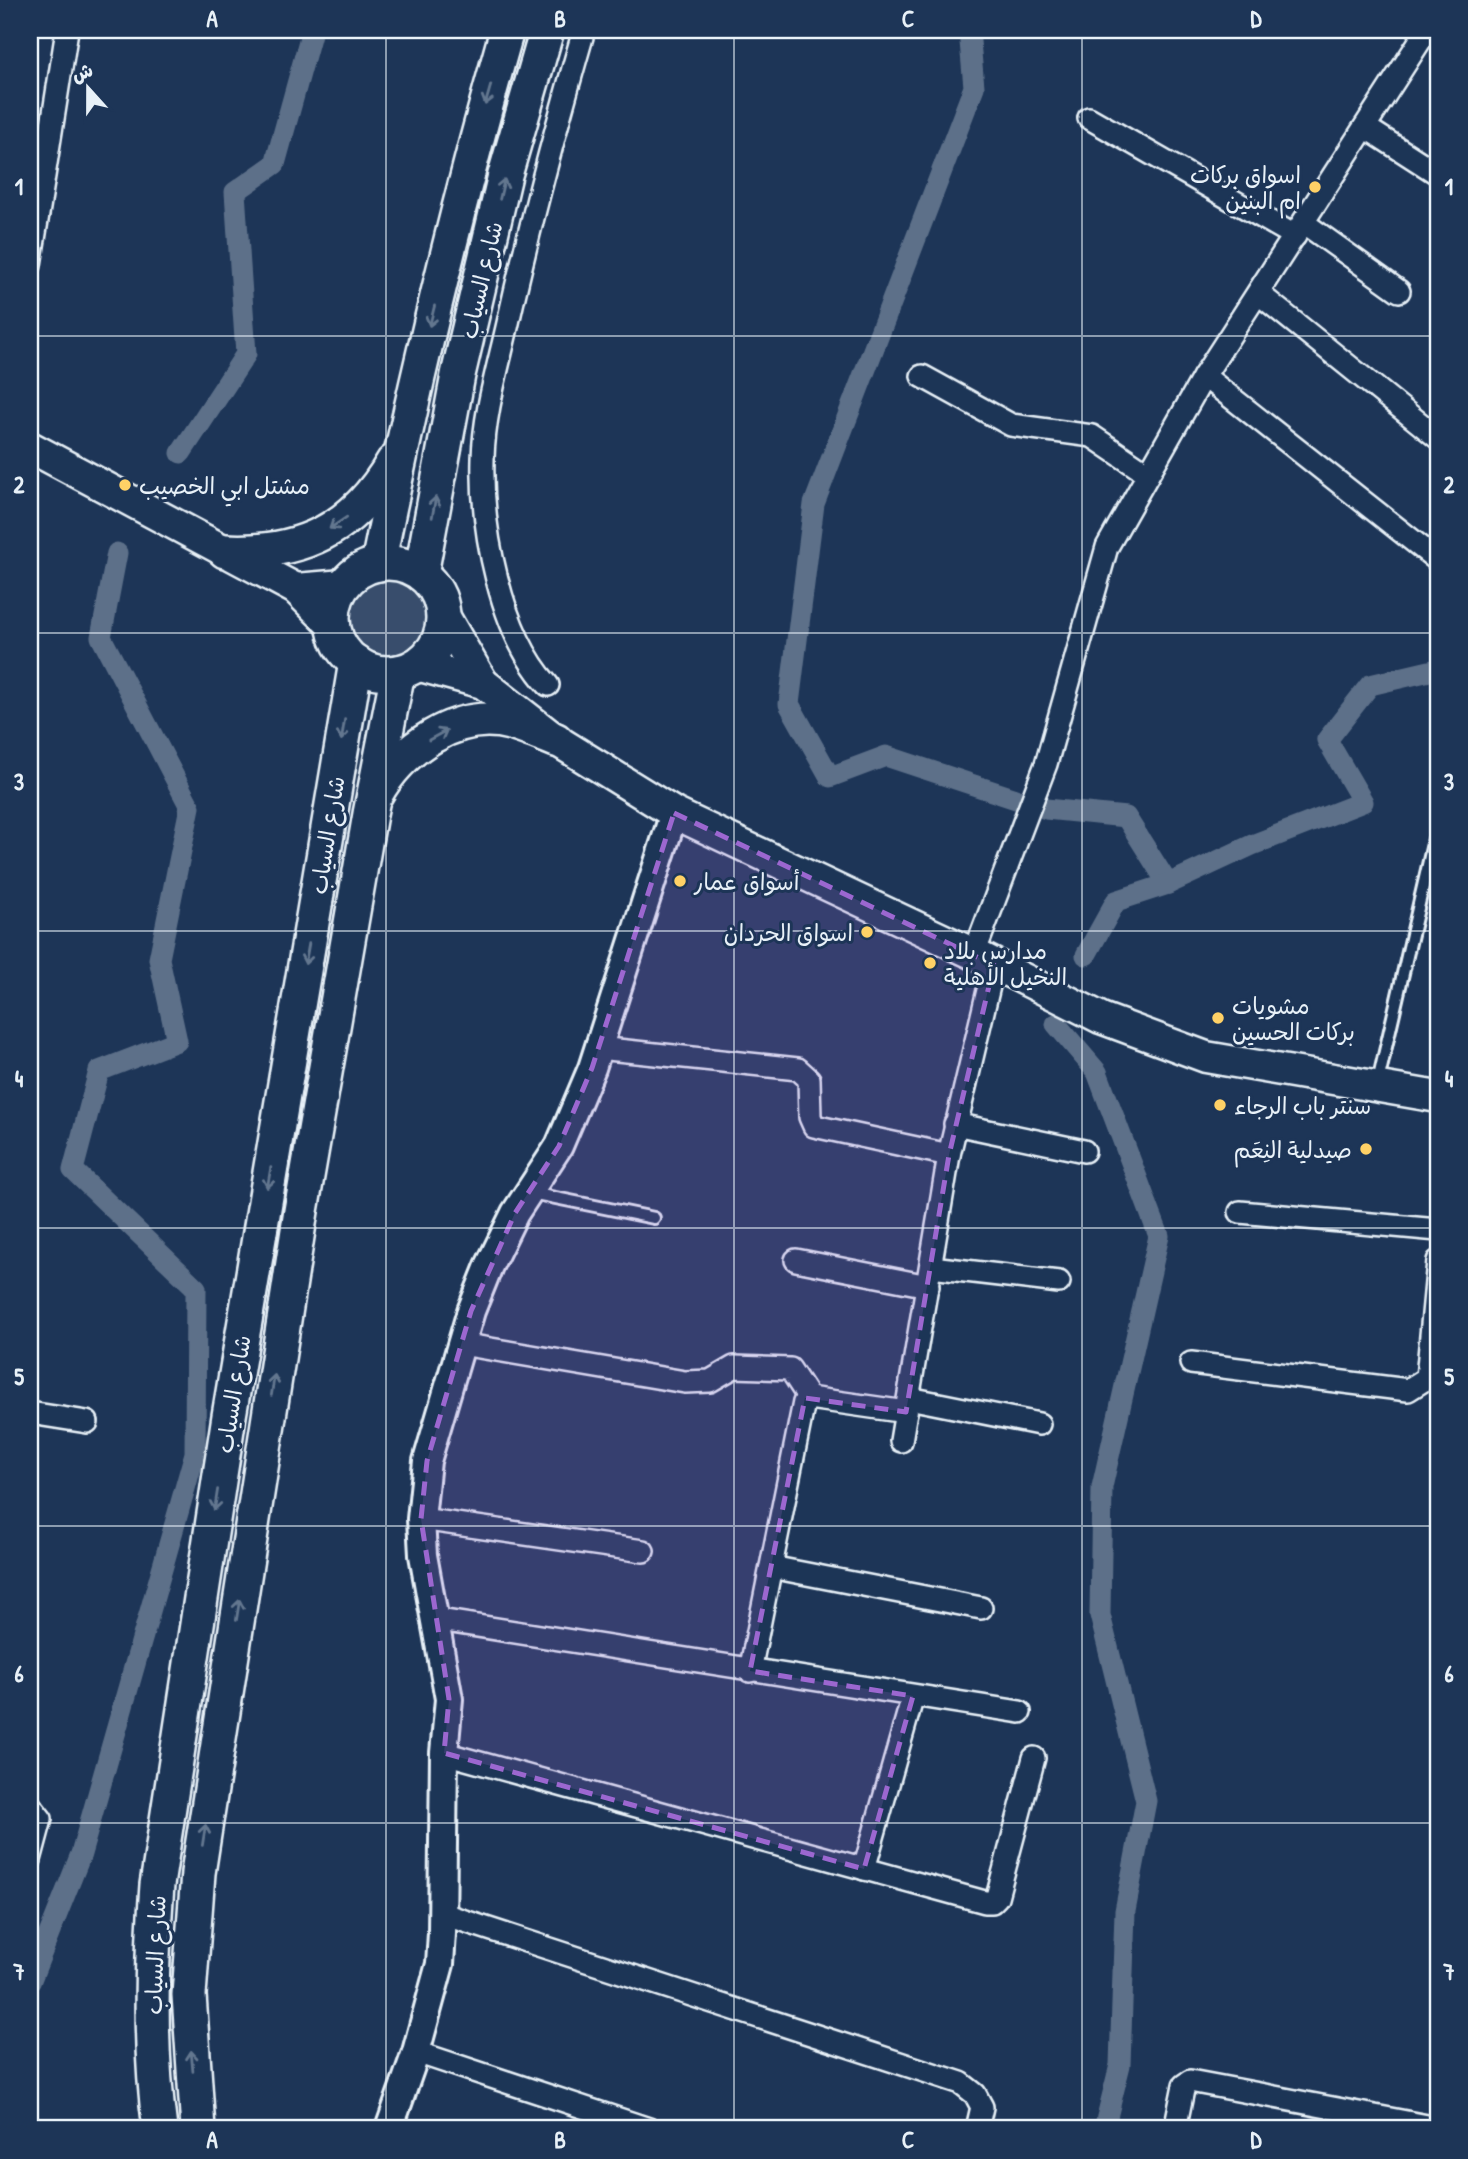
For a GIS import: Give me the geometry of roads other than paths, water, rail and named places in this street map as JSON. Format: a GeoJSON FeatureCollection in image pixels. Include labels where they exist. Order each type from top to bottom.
{"type":"FeatureCollection","features":[{"type":"Feature","properties":{"kind":"main road","name":"شارع السياب"},"geometry":{"type":"LineString","coordinates":[[378,564],[405,430],[472,152],[507,30]]}},
{"type":"Feature","properties":{"kind":"main road","name":"شارع السياب"},"geometry":{"type":"LineString","coordinates":[[421,574],[458,375],[505,175],[547,30]]}},
{"type":"Feature","properties":{"kind":"main road"},"geometry":{"type":"LineString","coordinates":[[225,551],[255,553],[284,549],[312,539],[338,525],[361,506],[380,484],[395,458],[405,430]]}},
{"type":"Feature","properties":{"kind":"main road"},"geometry":{"type":"LineString","coordinates":[[30,447],[296,589],[333,626]]}},
{"type":"Feature","properties":{"kind":"main road"},"geometry":{"type":"LineString","coordinates":[[483,683],[407,668],[376,671],[356,662],[337,640],[333,626],[337,597],[344,585],[365,568],[378,564],[401,565],[421,574],[440,599],[443,614],[483,683],[556,740],[674,813],[1101,1018],[1206,1057],[1376,1089],[1438,1097]]}},
{"type":"Feature","properties":{"kind":"main road"},"geometry":{"type":"LineString","coordinates":[[296,589],[344,585]]}},
{"type":"Feature","properties":{"kind":"main road"},"geometry":{"type":"LineString","coordinates":[[407,668],[437,643],[443,614]]}},
{"type":"Feature","properties":{"kind":"main road","name":"شارع السياب"},"geometry":{"type":"LineString","coordinates":[[160,2129],[153,2070],[151,1961],[157,1885],[229,1416],[356,662]]}},
{"type":"Feature","properties":{"kind":"main road","name":"شارع السياب"},"geometry":{"type":"LineString","coordinates":[[198,2129],[189,2008],[190,1954],[198,1873],[297,1238],[373,799],[407,668]]}},
{"type":"Feature","properties":{"kind":"main road"},"geometry":{"type":"LineString","coordinates":[[373,799],[383,782],[412,751],[433,737],[470,721],[509,723],[556,740]]}},
{"type":"Feature","properties":{"kind":"street"},"geometry":{"type":"LineString","coordinates":[[30,265],[67,30]]}},
{"type":"Feature","properties":{"kind":"street"},"geometry":{"type":"LineString","coordinates":[[548,685],[521,642],[500,590],[486,509],[483,459],[487,417],[535,204],[584,30]]}},
{"type":"Feature","properties":{"kind":"street"},"geometry":{"type":"LineString","coordinates":[[901,1441],[984,960],[1046,764],[1107,547],[1204,376],[1427,30]]}},
{"type":"Feature","properties":{"kind":"street"},"geometry":{"type":"LineString","coordinates":[[1089,118],[1300,229],[1399,291]]}},
{"type":"Feature","properties":{"kind":"street"},"geometry":{"type":"LineString","coordinates":[[1365,127],[1438,174]]}},
{"type":"Feature","properties":{"kind":"street"},"geometry":{"type":"LineString","coordinates":[[1258,293],[1438,438]]}},
{"type":"Feature","properties":{"kind":"street"},"geometry":{"type":"LineString","coordinates":[[922,376],[1011,425],[1092,436],[1148,474]]}},
{"type":"Feature","properties":{"kind":"street"},"geometry":{"type":"LineString","coordinates":[[1204,376],[1436,559]]}},
{"type":"Feature","properties":{"kind":"street"},"geometry":{"type":"LineString","coordinates":[[389,2129],[416,2052],[440,1965],[443,1914],[444,1753],[449,1699],[433,1619],[421,1519],[427,1461],[461,1344],[489,1266],[529,1192],[559,1146],[598,1048],[674,813]]}},
{"type":"Feature","properties":{"kind":"street"},"geometry":{"type":"LineString","coordinates":[[598,1048],[798,1069],[809,1079],[810,1117],[814,1126],[949,1155]]}},
{"type":"Feature","properties":{"kind":"street"},"geometry":{"type":"LineString","coordinates":[[955,1124],[1084,1151]]}},
{"type":"Feature","properties":{"kind":"street"},"geometry":{"type":"LineString","coordinates":[[1240,1212],[1438,1230]]}},
{"type":"Feature","properties":{"kind":"street"},"geometry":{"type":"LineString","coordinates":[[796,1260],[929,1277],[1059,1282]]}},
{"type":"Feature","properties":{"kind":"street"},"geometry":{"type":"LineString","coordinates":[[1191,1363],[1408,1390],[1427,1378],[1438,1261]]}},
{"type":"Feature","properties":{"kind":"street"},"geometry":{"type":"LineString","coordinates":[[461,1344],[685,1382],[710,1381],[734,1367],[790,1369],[809,1398]]}},
{"type":"Feature","properties":{"kind":"street"},"geometry":{"type":"LineString","coordinates":[[750,1671],[804,1402],[809,1398],[907,1405],[1039,1424]]}},
{"type":"Feature","properties":{"kind":"street"},"geometry":{"type":"LineString","coordinates":[[30,1413],[87,1422]]}},
{"type":"Feature","properties":{"kind":"street"},"geometry":{"type":"LineString","coordinates":[[421,1519],[643,1551]]}},
{"type":"Feature","properties":{"kind":"street"},"geometry":{"type":"LineString","coordinates":[[771,1567],[981,1608]]}},
{"type":"Feature","properties":{"kind":"street"},"geometry":{"type":"LineString","coordinates":[[433,1619],[1020,1712]]}},
{"type":"Feature","properties":{"kind":"street"},"geometry":{"type":"LineString","coordinates":[[863,1869],[913,1696]]}},
{"type":"Feature","properties":{"kind":"street"},"geometry":{"type":"LineString","coordinates":[[444,1753],[992,1902],[997,1897],[1034,1758]]}},
{"type":"Feature","properties":{"kind":"street"},"geometry":{"type":"LineString","coordinates":[[30,1805],[41,1819],[30,1860]]}},
{"type":"Feature","properties":{"kind":"street"},"geometry":{"type":"LineString","coordinates":[[443,1914],[961,2083],[975,2094],[982,2107],[977,2129]]}},
{"type":"Feature","properties":{"kind":"street"},"geometry":{"type":"LineString","coordinates":[[416,2052],[649,2129]]}},
{"type":"Feature","properties":{"kind":"street"},"geometry":{"type":"LineString","coordinates":[[1175,2129],[1184,2085],[1190,2081],[1438,2128]]}},
{"type":"Feature","properties":{"kind":"lane"},"geometry":{"type":"LineString","coordinates":[[1376,1089],[1434,838]]}},
{"type":"Feature","properties":{"kind":"lane"},"geometry":{"type":"LineString","coordinates":[[529,1192],[654,1218]]}},
{"type":"Feature","properties":{"kind":"waterway"},"geometry":{"type":"LineString","coordinates":[[181,453],[246,354],[235,192],[275,164],[312,30]]}},
{"type":"Feature","properties":{"kind":"waterway"},"geometry":{"type":"LineString","coordinates":[[969,30],[974,87],[814,504],[789,704],[830,777],[886,756],[1016,799]]}},
{"type":"Feature","properties":{"kind":"waterway"},"geometry":{"type":"LineString","coordinates":[[30,1982],[81,1854],[195,1453],[196,1288],[73,1170],[99,1071],[177,1041],[159,959],[190,807],[101,637],[117,553]]}},
{"type":"Feature","properties":{"kind":"waterway"},"geometry":{"type":"LineString","coordinates":[[1086,955],[1116,901],[1168,884],[1252,845],[1363,802],[1327,740],[1370,685],[1438,669]]}},
{"type":"Feature","properties":{"kind":"waterway"},"geometry":{"type":"LineString","coordinates":[[1046,809],[1126,817],[1168,884]]}},
{"type":"Feature","properties":{"kind":"waterway"},"geometry":{"type":"LineString","coordinates":[[1056,1024],[1097,1072],[1159,1236],[1102,1487],[1100,1615],[1146,1801],[1125,1911],[1120,2065],[1104,2129]]}},
{"type":"Feature","properties":{"kind":"place","name":"اسواق بركات ام البنين"},"geometry":{"type":"Point","coordinates":[1315,187]}},
{"type":"Feature","properties":{"kind":"place","name":"مشتل ابي الخصيب"},"geometry":{"type":"Point","coordinates":[125,485]}},
{"type":"Feature","properties":{"kind":"place","name":"أسواق عمار"},"geometry":{"type":"Point","coordinates":[680,881]}},
{"type":"Feature","properties":{"kind":"place","name":"اسواق الحردان"},"geometry":{"type":"Point","coordinates":[867,932]}},
{"type":"Feature","properties":{"kind":"place","name":"مدارس بلاد النخيل الأهلية"},"geometry":{"type":"Point","coordinates":[930,963]}},
{"type":"Feature","properties":{"kind":"place","name":"مشويات بركات الحسين"},"geometry":{"type":"Point","coordinates":[1218,1018]}},
{"type":"Feature","properties":{"kind":"place","name":"سنتر باب الرجاء"},"geometry":{"type":"Point","coordinates":[1220,1105]}},
{"type":"Feature","properties":{"kind":"place","name":"صيدلية النِعَم"},"geometry":{"type":"Point","coordinates":[1366,1149]}}]}
